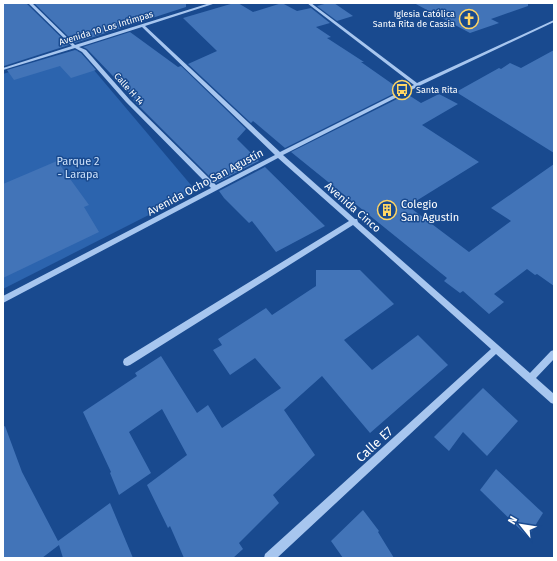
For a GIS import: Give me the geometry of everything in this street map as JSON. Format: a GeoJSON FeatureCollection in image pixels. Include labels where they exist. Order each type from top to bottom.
{"type":"FeatureCollection","features":[{"type":"Feature","properties":{"kind":"street","name":"Calle H 14"},"geometry":{"type":"LineString","coordinates":[[30,3],[74,46],[84,51],[128,101],[215,188]]}},
{"type":"Feature","properties":{"kind":"street","name":"Avenida 10 Los Intimpas"},"geometry":{"type":"LineString","coordinates":[[3,69],[214,3]]}},
{"type":"Feature","properties":{"kind":"street"},"geometry":{"type":"LineString","coordinates":[[309,3],[417,85]]}},
{"type":"Feature","properties":{"kind":"street","name":"Avenida Ocho San Agustín"},"geometry":{"type":"LineString","coordinates":[[3,300],[215,188],[417,85],[554,21]]}},
{"type":"Feature","properties":{"kind":"street","name":"Avenida Cinco"},"geometry":{"type":"LineString","coordinates":[[142,25],[279,155],[530,378],[553,396]]}},
{"type":"Feature","properties":{"kind":"street"},"geometry":{"type":"LineString","coordinates":[[127,362],[355,221]]}},
{"type":"Feature","properties":{"kind":"street","name":"Calle E7"},"geometry":{"type":"LineString","coordinates":[[269,558],[496,348]]}},
{"type":"Feature","properties":{"kind":"street"},"geometry":{"type":"LineString","coordinates":[[530,378],[554,354]]}},
{"type":"Feature","properties":{"kind":"green space","name":"Parque 2 - Larapa"},"geometry":{"type":"Polygon","coordinates":[[[77,50],[196,191],[3,289],[3,74],[77,50]]]}},
{"type":"Feature","properties":{"kind":"building"},"geometry":{"type":"Polygon","coordinates":[[[3,3],[26,3],[69,45],[4,66],[3,3]]]}},
{"type":"Feature","properties":{"kind":"building"},"geometry":{"type":"Polygon","coordinates":[[[34,3],[186,3],[186,7],[75,43],[34,3]]]}},
{"type":"Feature","properties":{"kind":"building"},"geometry":{"type":"Polygon","coordinates":[[[238,3],[253,12],[282,3],[297,11],[311,8],[330,23],[316,27],[331,37],[327,38],[364,62],[361,62],[401,90],[285,148],[253,121],[251,123],[188,64],[217,51],[183,18],[238,3]]]}},
{"type":"Feature","properties":{"kind":"building"},"geometry":{"type":"Polygon","coordinates":[[[334,3],[353,16],[337,21],[317,6],[334,3]]]}},
{"type":"Feature","properties":{"kind":"building","name":"Iglesia Católica Santa Rita de Cassia"},"geometry":{"type":"Polygon","coordinates":[[[414,3],[528,3],[528,6],[491,19],[499,23],[470,33],[414,3]]]}},
{"type":"Feature","properties":{"kind":"building"},"geometry":{"type":"Polygon","coordinates":[[[130,32],[178,67],[181,66],[246,129],[237,139],[259,161],[216,183],[133,100],[135,99],[87,49],[83,47],[130,32]]]}},
{"type":"Feature","properties":{"kind":"building"},"geometry":{"type":"Polygon","coordinates":[[[75,50],[81,53],[96,70],[71,78],[60,66],[14,80],[7,70],[75,50]]]}},
{"type":"Feature","properties":{"kind":"building"},"geometry":{"type":"Polygon","coordinates":[[[554,50],[554,153],[456,92],[510,63],[521,68],[554,50]]]}},
{"type":"Feature","properties":{"kind":"building"},"geometry":{"type":"Polygon","coordinates":[[[407,94],[421,103],[439,94],[458,104],[422,125],[479,162],[408,206],[469,252],[511,221],[491,208],[554,164],[554,286],[527,269],[494,294],[504,302],[489,314],[463,291],[460,293],[444,281],[447,278],[291,152],[407,94]]]}},
{"type":"Feature","properties":{"kind":"building"},"geometry":{"type":"Polygon","coordinates":[[[57,161],[89,205],[84,207],[99,232],[3,278],[3,184],[57,161]]]}},
{"type":"Feature","properties":{"kind":"building"},"geometry":{"type":"Polygon","coordinates":[[[265,167],[325,226],[276,252],[252,221],[249,223],[219,191],[265,167]]]}},
{"type":"Feature","properties":{"kind":"building"},"geometry":{"type":"Polygon","coordinates":[[[316,270],[360,270],[394,304],[344,340],[372,370],[418,335],[448,365],[370,433],[322,376],[284,410],[315,455],[273,495],[279,503],[239,543],[243,549],[233,558],[184,558],[170,526],[168,528],[147,485],[187,455],[162,409],[129,432],[151,473],[119,495],[110,473],[111,472],[83,412],[137,376],[135,373],[161,356],[197,413],[208,405],[222,428],[281,388],[255,358],[230,375],[213,350],[222,345],[218,339],[266,308],[272,315],[316,286],[316,270]]]}},
{"type":"Feature","properties":{"kind":"building"},"geometry":{"type":"Polygon","coordinates":[[[483,388],[518,421],[487,456],[463,432],[449,451],[434,437],[483,388]]]}},
{"type":"Feature","properties":{"kind":"building"},"geometry":{"type":"Polygon","coordinates":[[[5,426],[22,472],[58,541],[110,503],[133,558],[63,558],[59,545],[42,558],[3,558],[3,427],[5,426]]]}},
{"type":"Feature","properties":{"kind":"building"},"geometry":{"type":"Polygon","coordinates":[[[496,469],[543,513],[528,537],[480,490],[496,469]]]}},
{"type":"Feature","properties":{"kind":"building"},"geometry":{"type":"Polygon","coordinates":[[[363,510],[379,531],[378,532],[394,558],[343,558],[331,541],[363,510]]]}},
{"type":"Feature","properties":{"kind":"place","name":"Iglesia Católica Santa Rita de Cassia"},"geometry":{"type":"Point","coordinates":[469,19]}},
{"type":"Feature","properties":{"kind":"place","name":"Santa Rita"},"geometry":{"type":"Point","coordinates":[402,90]}},
{"type":"Feature","properties":{"kind":"place","name":"Colegio San Agustin"},"geometry":{"type":"Point","coordinates":[387,210]}}]}
